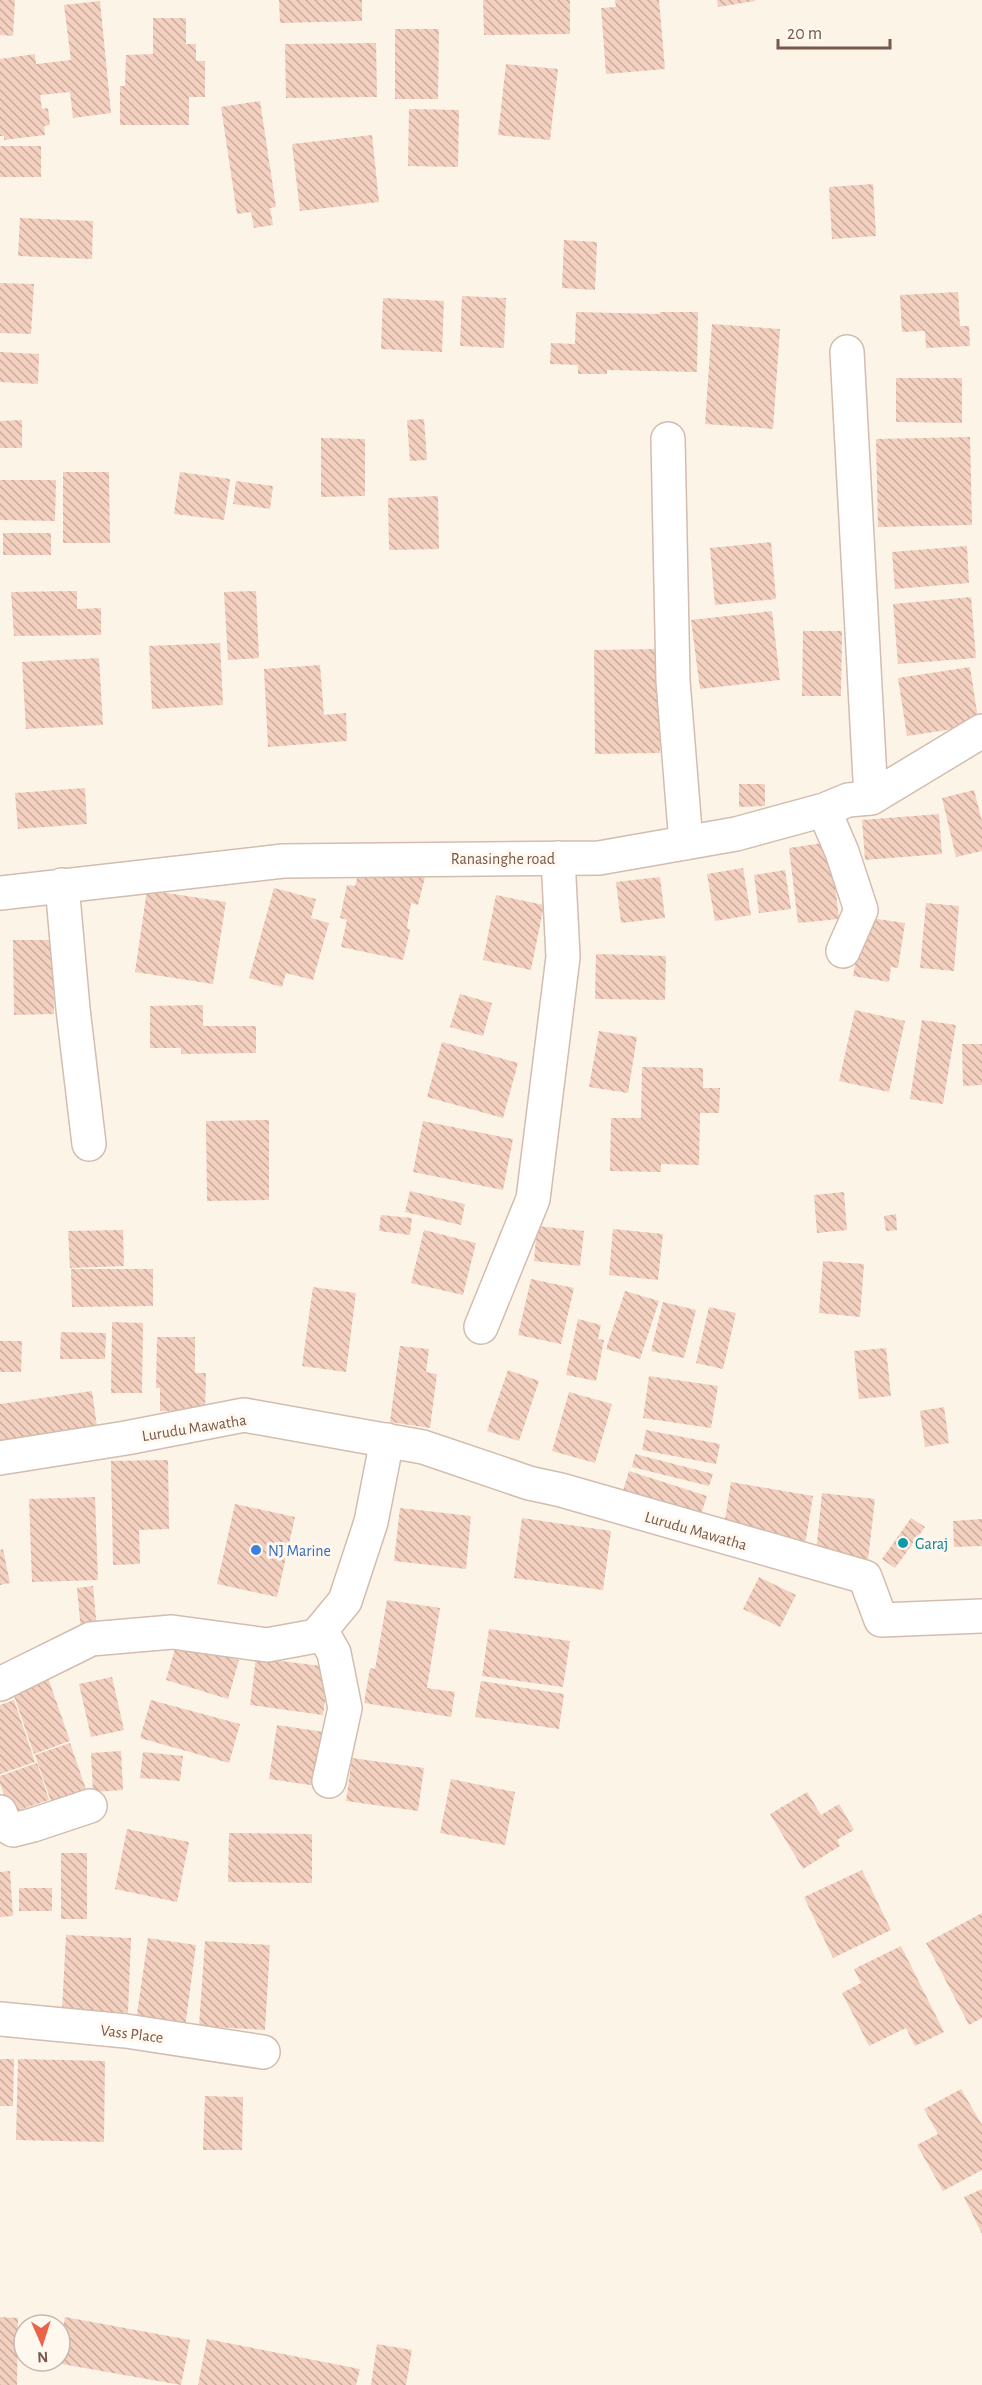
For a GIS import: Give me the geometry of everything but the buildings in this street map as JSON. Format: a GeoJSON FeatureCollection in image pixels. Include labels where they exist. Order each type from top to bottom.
{"type":"FeatureCollection","features":[{"type":"Feature","properties":{"kind":"street"},"geometry":{"type":"LineString","coordinates":[[848,352],[871,798]]}},
{"type":"Feature","properties":{"kind":"street"},"geometry":{"type":"LineString","coordinates":[[668,439],[673,681],[686,843]]}},
{"type":"Feature","properties":{"kind":"street","name":"Ranasinghe road"},"geometry":{"type":"LineString","coordinates":[[0,893],[283,861],[598,858],[736,834],[824,810],[848,800],[871,798],[982,731]]}},
{"type":"Feature","properties":{"kind":"street"},"geometry":{"type":"LineString","coordinates":[[824,810],[842,852],[861,910],[843,951]]}},
{"type":"Feature","properties":{"kind":"street"},"geometry":{"type":"LineString","coordinates":[[481,1327],[533,1199],[563,957],[558,858]]}},
{"type":"Feature","properties":{"kind":"street"},"geometry":{"type":"LineString","coordinates":[[62,885],[73,1009],[89,1144]]}},
{"type":"Feature","properties":{"kind":"street","name":"Lurudu Mawatha"},"geometry":{"type":"LineString","coordinates":[[0,1458],[126,1438],[244,1415],[423,1447],[529,1484],[561,1490],[865,1577],[881,1620],[982,1616]]}},
{"type":"Feature","properties":{"kind":"street"},"geometry":{"type":"LineString","coordinates":[[0,1684],[91,1639],[172,1632],[267,1645],[316,1636],[345,1601],[371,1522],[387,1440]]}},
{"type":"Feature","properties":{"kind":"street"},"geometry":{"type":"LineString","coordinates":[[321,1630],[334,1653],[345,1708],[329,1781]]}},
{"type":"Feature","properties":{"kind":"street"},"geometry":{"type":"LineString","coordinates":[[0,1812],[5,1825],[13,1830],[33,1826],[90,1806]]}},
{"type":"Feature","properties":{"kind":"street","name":"Vass Place"},"geometry":{"type":"LineString","coordinates":[[0,2019],[126,2031],[263,2052]]}},
{"type":"Feature","properties":{"kind":"place","name":"Garaj"},"geometry":{"type":"Point","coordinates":[903,1543]}},
{"type":"Feature","properties":{"kind":"place","name":"NJ Marine"},"geometry":{"type":"Point","coordinates":[256,1550]}}]}
